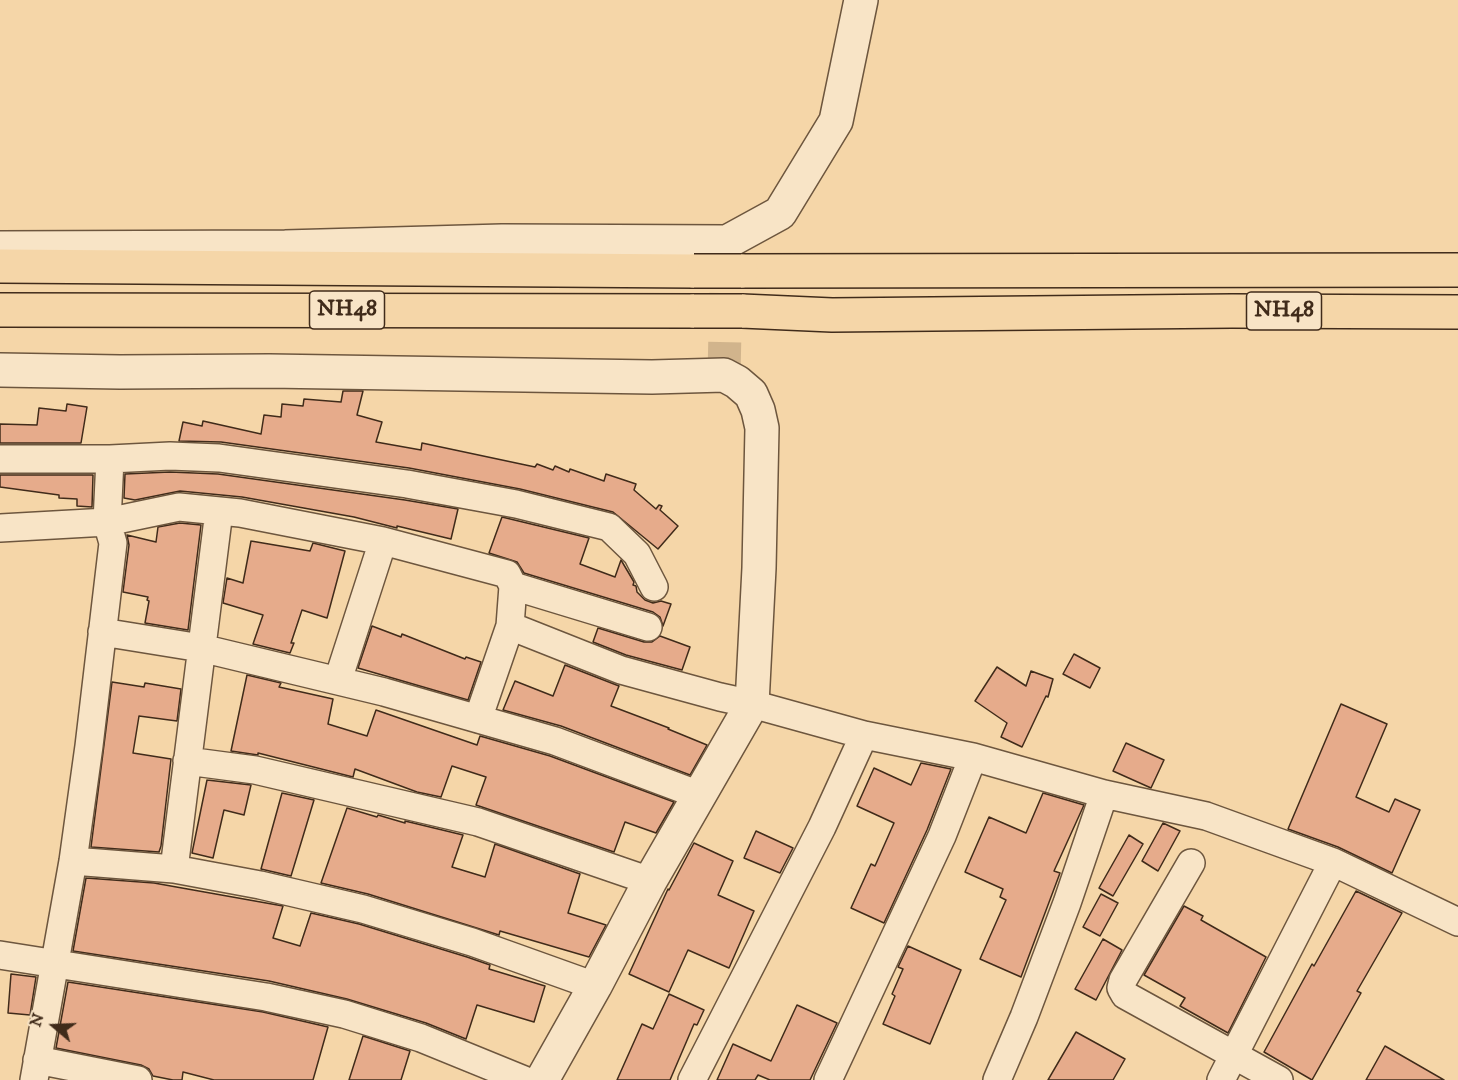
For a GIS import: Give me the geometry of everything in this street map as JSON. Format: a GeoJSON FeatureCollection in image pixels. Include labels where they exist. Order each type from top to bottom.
{"type":"FeatureCollection","features":[{"type":"Feature","properties":{"kind":"highway","name":"NH48"},"geometry":{"type":"LineString","coordinates":[[0,266],[694,271],[1458,270]]}},
{"type":"Feature","properties":{"kind":"highway","name":"NH48"},"geometry":{"type":"LineString","coordinates":[[0,310],[694,311],[832,315],[1458,312]]}},
{"type":"Feature","properties":{"kind":"street"},"geometry":{"type":"LineString","coordinates":[[0,248],[285,247],[502,241],[727,242],[780,213],[836,122],[861,0]]}},
{"type":"Feature","properties":{"kind":"street"},"geometry":{"type":"LineString","coordinates":[[0,370],[120,372],[269,370],[652,377],[724,375],[751,394],[762,428],[759,568],[752,704],[650,881],[542,1080]]}},
{"type":"Feature","properties":{"kind":"street"},"geometry":{"type":"LineString","coordinates":[[0,459],[110,459],[170,456],[219,458],[407,484],[516,504],[609,527],[637,554],[654,587]]}},
{"type":"Feature","properties":{"kind":"street"},"geometry":{"type":"LineString","coordinates":[[110,459],[107,522],[113,543],[73,861],[35,1070],[138,1080]]}},
{"type":"Feature","properties":{"kind":"street"},"geometry":{"type":"LineString","coordinates":[[0,528],[107,522],[179,507],[240,513],[383,541],[507,574],[513,586],[510,626],[478,720]]}},
{"type":"Feature","properties":{"kind":"street"},"geometry":{"type":"LineString","coordinates":[[174,869],[219,511]]}},
{"type":"Feature","properties":{"kind":"street"},"geometry":{"type":"LineString","coordinates":[[338,680],[383,541]]}},
{"type":"Feature","properties":{"kind":"street"},"geometry":{"type":"LineString","coordinates":[[513,586],[648,627]]}},
{"type":"Feature","properties":{"kind":"street"},"geometry":{"type":"LineString","coordinates":[[510,626],[621,670],[864,735],[973,757],[1104,794],[1206,816],[1333,862],[1458,922]]}},
{"type":"Feature","properties":{"kind":"street"},"geometry":{"type":"LineString","coordinates":[[102,632],[201,648],[338,680],[555,741],[699,795]]}},
{"type":"Feature","properties":{"kind":"street"},"geometry":{"type":"LineString","coordinates":[[693,1080],[822,827],[864,735]]}},
{"type":"Feature","properties":{"kind":"street"},"geometry":{"type":"LineString","coordinates":[[828,1080],[942,836],[973,757]]}},
{"type":"Feature","properties":{"kind":"street"},"geometry":{"type":"LineString","coordinates":[[187,762],[255,770],[477,822],[650,881]]}},
{"type":"Feature","properties":{"kind":"street"},"geometry":{"type":"LineString","coordinates":[[998,1080],[1067,903],[1104,794]]}},
{"type":"Feature","properties":{"kind":"street"},"geometry":{"type":"LineString","coordinates":[[73,861],[174,869],[260,885],[363,909],[472,942],[595,986]]}},
{"type":"Feature","properties":{"kind":"street"},"geometry":{"type":"LineString","coordinates":[[1221,1080],[1333,862]]}},
{"type":"Feature","properties":{"kind":"street"},"geometry":{"type":"LineString","coordinates":[[1191,863],[1123,980],[1121,988],[1125,995],[1279,1080]]}},
{"type":"Feature","properties":{"kind":"street"},"geometry":{"type":"LineString","coordinates":[[0,955],[266,997],[344,1014],[421,1038],[524,1080]]}},
{"type":"Feature","properties":{"kind":"building"},"geometry":{"type":"Polygon","coordinates":[[[343,391],[363,391],[357,415],[382,422],[376,442],[421,450],[422,443],[535,467],[537,464],[553,470],[555,466],[569,472],[570,469],[604,481],[606,474],[636,484],[634,490],[656,509],[659,505],[662,506],[660,510],[678,526],[658,549],[613,512],[520,489],[409,468],[221,442],[179,441],[183,422],[202,426],[203,421],[261,434],[264,415],[281,417],[282,404],[303,406],[304,399],[341,402],[343,391]]]}},
{"type":"Feature","properties":{"kind":"building"},"geometry":{"type":"Polygon","coordinates":[[[67,404],[87,407],[81,443],[0,443],[0,424],[37,425],[39,408],[66,411],[67,404]]]}},
{"type":"Feature","properties":{"kind":"building"},"geometry":{"type":"Polygon","coordinates":[[[170,472],[218,474],[458,509],[451,539],[354,517],[242,497],[180,491],[135,500],[124,498],[125,474],[170,472]]]}},
{"type":"Feature","properties":{"kind":"building"},"geometry":{"type":"Polygon","coordinates":[[[0,475],[93,475],[92,507],[77,506],[77,499],[59,498],[59,495],[0,487],[0,475]]]}},
{"type":"Feature","properties":{"kind":"building"},"geometry":{"type":"Polygon","coordinates":[[[502,517],[589,538],[580,564],[615,577],[621,560],[637,592],[645,600],[671,604],[663,626],[660,617],[653,612],[524,573],[517,562],[489,553],[502,517]]]}},
{"type":"Feature","properties":{"kind":"building"},"geometry":{"type":"Polygon","coordinates":[[[180,523],[201,525],[188,630],[145,623],[148,597],[123,592],[129,545],[127,535],[156,542],[158,527],[180,523]]]}},
{"type":"Feature","properties":{"kind":"building"},"geometry":{"type":"Polygon","coordinates":[[[251,541],[310,551],[313,543],[345,551],[327,618],[302,610],[290,653],[253,644],[263,615],[223,603],[227,578],[243,583],[251,541]]]}},
{"type":"Feature","properties":{"kind":"building"},"geometry":{"type":"Polygon","coordinates":[[[372,626],[401,637],[402,634],[465,659],[466,657],[481,662],[468,700],[358,668],[372,626]]]}},
{"type":"Feature","properties":{"kind":"building"},"geometry":{"type":"Polygon","coordinates":[[[598,628],[644,642],[652,642],[660,636],[690,647],[682,670],[626,655],[593,642],[598,628]]]}},
{"type":"Feature","properties":{"kind":"building"},"geometry":{"type":"Polygon","coordinates":[[[1074,654],[1100,668],[1090,688],[1063,674],[1074,654]]]}},
{"type":"Feature","properties":{"kind":"building"},"geometry":{"type":"Polygon","coordinates":[[[565,665],[619,686],[611,706],[707,745],[690,775],[561,726],[503,710],[515,681],[553,696],[565,665]]]}},
{"type":"Feature","properties":{"kind":"building"},"geometry":{"type":"Polygon","coordinates":[[[997,667],[1026,686],[1031,671],[1053,679],[1048,697],[1046,696],[1022,747],[1001,737],[1007,723],[975,701],[997,667]]]}},
{"type":"Feature","properties":{"kind":"building"},"geometry":{"type":"Polygon","coordinates":[[[247,675],[281,683],[279,687],[333,699],[328,724],[367,736],[376,710],[477,745],[480,736],[550,756],[674,802],[656,833],[625,822],[614,852],[476,805],[486,777],[452,766],[441,797],[417,792],[355,769],[353,777],[258,753],[258,755],[231,751],[247,675]]]}},
{"type":"Feature","properties":{"kind":"building"},"geometry":{"type":"Polygon","coordinates":[[[112,682],[144,687],[145,683],[181,689],[177,721],[139,716],[133,753],[171,759],[159,852],[91,847],[112,682]]]}},
{"type":"Feature","properties":{"kind":"building"},"geometry":{"type":"Polygon","coordinates":[[[1341,704],[1387,724],[1356,797],[1389,812],[1395,799],[1420,810],[1392,873],[1338,847],[1288,829],[1341,704]]]}},
{"type":"Feature","properties":{"kind":"building"},"geometry":{"type":"Polygon","coordinates":[[[1126,743],[1164,760],[1151,788],[1113,771],[1126,743]]]}},
{"type":"Feature","properties":{"kind":"building"},"geometry":{"type":"Polygon","coordinates":[[[921,763],[951,769],[927,830],[884,923],[851,908],[871,864],[875,866],[894,823],[857,806],[874,768],[911,785],[921,763]]]}},
{"type":"Feature","properties":{"kind":"building"},"geometry":{"type":"Polygon","coordinates":[[[207,780],[251,785],[244,815],[224,810],[213,858],[192,853],[207,780]]]}},
{"type":"Feature","properties":{"kind":"building"},"geometry":{"type":"Polygon","coordinates":[[[282,793],[314,800],[291,876],[261,869],[282,793]]]}},
{"type":"Feature","properties":{"kind":"building"},"geometry":{"type":"Polygon","coordinates":[[[1043,793],[1084,805],[1054,871],[1060,873],[1021,977],[980,959],[1006,900],[1000,897],[1003,889],[965,872],[989,817],[1026,833],[1043,793]]]}},
{"type":"Feature","properties":{"kind":"building"},"geometry":{"type":"Polygon","coordinates":[[[347,808],[377,817],[378,815],[463,835],[452,867],[485,877],[495,844],[580,874],[568,913],[606,925],[589,957],[500,931],[499,935],[368,894],[321,883],[347,808]]]}},
{"type":"Feature","properties":{"kind":"building"},"geometry":{"type":"Polygon","coordinates":[[[1163,823],[1180,831],[1158,871],[1142,861],[1163,823]]]}},
{"type":"Feature","properties":{"kind":"building"},"geometry":{"type":"Polygon","coordinates":[[[756,831],[793,848],[780,873],[744,858],[756,831]]]}},
{"type":"Feature","properties":{"kind":"building"},"geometry":{"type":"Polygon","coordinates":[[[1129,835],[1143,844],[1113,896],[1099,888],[1129,835]]]}},
{"type":"Feature","properties":{"kind":"building"},"geometry":{"type":"Polygon","coordinates":[[[694,843],[733,861],[718,895],[754,911],[729,968],[688,950],[669,992],[629,974],[668,889],[694,843]]]}},
{"type":"Feature","properties":{"kind":"building"},"geometry":{"type":"Polygon","coordinates":[[[86,878],[154,883],[283,906],[273,938],[300,946],[311,913],[359,924],[467,957],[490,965],[489,969],[545,986],[534,1022],[477,1005],[466,1039],[426,1023],[347,999],[269,981],[73,951],[86,878]]]}},
{"type":"Feature","properties":{"kind":"building"},"geometry":{"type":"Polygon","coordinates":[[[1356,891],[1402,913],[1357,991],[1361,993],[1312,1080],[1264,1052],[1312,964],[1314,966],[1356,891]]]}},
{"type":"Feature","properties":{"kind":"building"},"geometry":{"type":"Polygon","coordinates":[[[1101,894],[1118,903],[1100,936],[1083,927],[1101,894]]]}},
{"type":"Feature","properties":{"kind":"building"},"geometry":{"type":"Polygon","coordinates":[[[1184,906],[1203,916],[1201,920],[1266,957],[1228,1033],[1180,1006],[1185,998],[1144,975],[1184,906]]]}},
{"type":"Feature","properties":{"kind":"building"},"geometry":{"type":"Polygon","coordinates":[[[1103,939],[1122,950],[1096,1000],[1075,989],[1103,939]]]}},
{"type":"Feature","properties":{"kind":"building"},"geometry":{"type":"Polygon","coordinates":[[[908,946],[961,970],[930,1044],[883,1024],[903,969],[898,967],[908,946]]]}},
{"type":"Feature","properties":{"kind":"building"},"geometry":{"type":"Polygon","coordinates":[[[11,974],[36,977],[30,1015],[8,1013],[11,974]]]}},
{"type":"Feature","properties":{"kind":"building"},"geometry":{"type":"Polygon","coordinates":[[[68,982],[263,1012],[328,1027],[313,1080],[214,1080],[183,1072],[182,1080],[173,1080],[153,1076],[149,1069],[141,1065],[56,1048],[68,982]]]}},
{"type":"Feature","properties":{"kind":"building"},"geometry":{"type":"Polygon","coordinates":[[[669,994],[704,1010],[697,1025],[694,1024],[670,1080],[617,1080],[642,1024],[653,1029],[669,994]]]}},
{"type":"Feature","properties":{"kind":"building"},"geometry":{"type":"Polygon","coordinates":[[[797,1005],[837,1023],[810,1080],[770,1080],[758,1075],[755,1080],[717,1080],[733,1044],[771,1061],[797,1005]]]}},
{"type":"Feature","properties":{"kind":"building"},"geometry":{"type":"Polygon","coordinates":[[[1076,1032],[1125,1059],[1113,1080],[1048,1080],[1076,1032]]]}},
{"type":"Feature","properties":{"kind":"building"},"geometry":{"type":"Polygon","coordinates":[[[363,1036],[410,1051],[401,1080],[349,1080],[363,1036]]]}},
{"type":"Feature","properties":{"kind":"building"},"geometry":{"type":"Polygon","coordinates":[[[1385,1046],[1444,1080],[1366,1080],[1385,1046]]]}},
{"type":"Feature","properties":{"kind":"tunnel"},"geometry":{"type":"LineString","coordinates":[[724,375],[727,242]]}}]}
